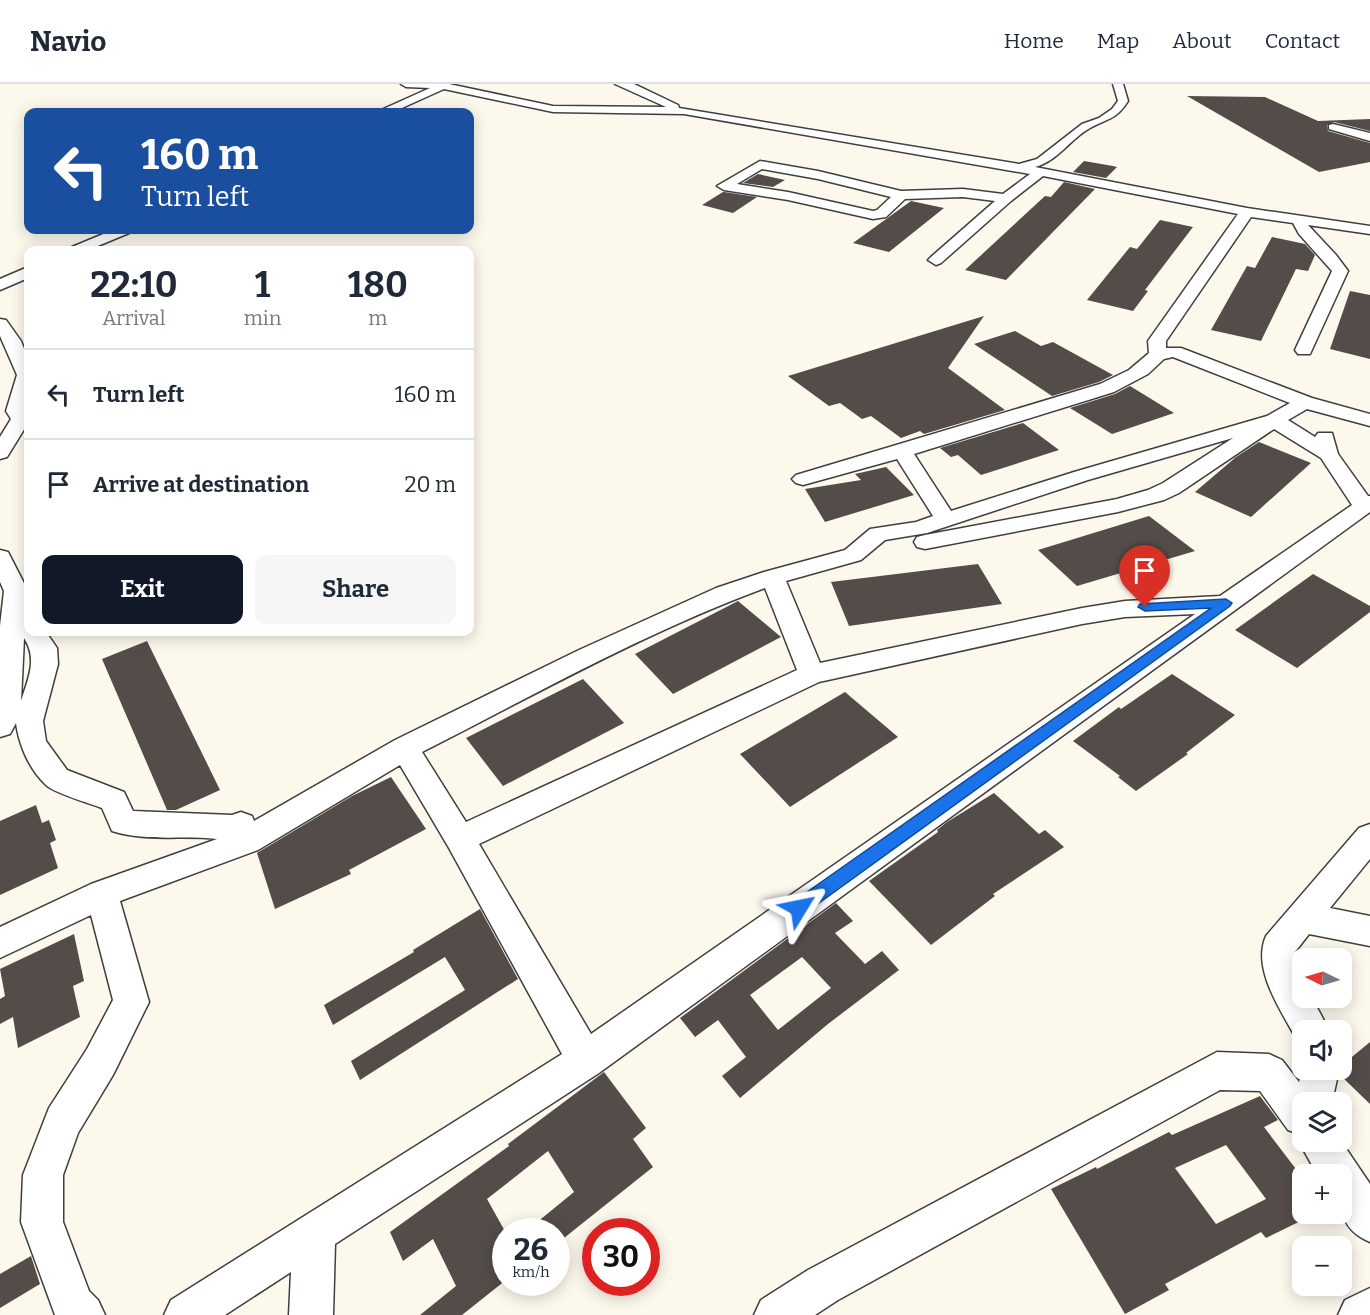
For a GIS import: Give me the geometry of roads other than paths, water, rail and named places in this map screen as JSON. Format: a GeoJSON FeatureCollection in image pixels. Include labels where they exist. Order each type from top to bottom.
{"type":"FeatureCollection","features":[{"type":"Feature","properties":{"kind":"street"},"geometry":{"type":"LineString","coordinates":[[406,84],[444,86],[553,109],[684,111],[799,131],[841,144],[1019,168],[1247,212],[1370,230]]}},
{"type":"Feature","properties":{"kind":"street"},"geometry":{"type":"LineString","coordinates":[[620,84],[628,85],[684,111]]}},
{"type":"Feature","properties":{"kind":"street"},"geometry":{"type":"LineString","coordinates":[[1019,168],[1041,162],[1086,126],[1116,111],[1124,102],[1118,84]]}},
{"type":"Feature","properties":{"kind":"street"},"geometry":{"type":"LineString","coordinates":[[394,108],[444,86]]}},
{"type":"Feature","properties":{"kind":"street"},"geometry":{"type":"LineString","coordinates":[[741,121],[762,142],[760,165]]}},
{"type":"Feature","properties":{"kind":"street"},"geometry":{"type":"LineString","coordinates":[[1333,127],[1370,136]]}},
{"type":"Feature","properties":{"kind":"street"},"geometry":{"type":"LineString","coordinates":[[762,142],[799,131]]}},
{"type":"Feature","properties":{"kind":"street"},"geometry":{"type":"LineString","coordinates":[[901,195],[877,215],[788,195],[724,186],[760,165],[821,170],[901,195],[963,193],[1006,198]]}},
{"type":"Feature","properties":{"kind":"street"},"geometry":{"type":"LineString","coordinates":[[788,195],[821,170]]}},
{"type":"Feature","properties":{"kind":"street"},"geometry":{"type":"LineString","coordinates":[[936,260],[1006,198],[1041,172]]}},
{"type":"Feature","properties":{"kind":"street"},"geometry":{"type":"LineString","coordinates":[[803,479],[1107,388],[1128,378],[1152,361],[1163,349],[1247,212]]}},
{"type":"Feature","properties":{"kind":"street"},"geometry":{"type":"LineString","coordinates":[[1301,219],[1300,224],[1304,231],[1335,260],[1340,271],[1304,350]]}},
{"type":"Feature","properties":{"kind":"street"},"geometry":{"type":"LineString","coordinates":[[86,246],[115,234]]}},
{"type":"Feature","properties":{"kind":"street"},"geometry":{"type":"LineString","coordinates":[[0,285],[24,274]]}},
{"type":"Feature","properties":{"kind":"street"},"geometry":{"type":"LineString","coordinates":[[0,324],[12,341],[24,370]]}},
{"type":"Feature","properties":{"kind":"street"},"geometry":{"type":"LineString","coordinates":[[1163,349],[1312,404],[1370,420]]}},
{"type":"Feature","properties":{"kind":"street"},"geometry":{"type":"LineString","coordinates":[[0,453],[21,419],[16,411],[24,382]]}},
{"type":"Feature","properties":{"kind":"street"},"geometry":{"type":"LineString","coordinates":[[853,555],[878,534],[919,528],[946,520],[1081,476],[1274,420],[1312,404]]}},
{"type":"Feature","properties":{"kind":"street"},"geometry":{"type":"LineString","coordinates":[[1312,404],[1328,454]]}},
{"type":"Feature","properties":{"kind":"street"},"geometry":{"type":"LineString","coordinates":[[186,1315],[586,1060],[1367,504],[1328,454],[1274,420]]}},
{"type":"Feature","properties":{"kind":"street"},"geometry":{"type":"LineString","coordinates":[[0,943],[102,894],[247,841],[405,748],[588,656],[725,594],[772,577],[853,555],[1119,505],[1156,495],[1171,488],[1274,420]]}},
{"type":"Feature","properties":{"kind":"street"},"geometry":{"type":"LineString","coordinates":[[902,451],[946,520]]}},
{"type":"Feature","properties":{"kind":"street"},"geometry":{"type":"LineString","coordinates":[[1081,476],[1119,505]]}},
{"type":"Feature","properties":{"kind":"street"},"geometry":{"type":"LineString","coordinates":[[0,557],[16,591],[24,622]]}},
{"type":"Feature","properties":{"kind":"street"},"geometry":{"type":"LineString","coordinates":[[772,577],[812,674]]}},
{"type":"Feature","properties":{"kind":"street"},"geometry":{"type":"LineString","coordinates":[[460,839],[812,674],[1082,616],[1137,608],[1226,603]]}},
{"type":"Feature","properties":{"kind":"street"},"geometry":{"type":"LineString","coordinates":[[0,728],[7,711],[24,631]]}},
{"type":"Feature","properties":{"kind":"street"},"geometry":{"type":"LineString","coordinates":[[34,636],[44,648],[45,664],[30,717],[32,741],[57,778],[113,800],[123,822],[158,826],[207,825],[232,828],[241,825],[247,841]]}},
{"type":"Feature","properties":{"kind":"street"},"geometry":{"type":"LineString","coordinates":[[0,740],[30,717]]}},
{"type":"Feature","properties":{"kind":"street"},"geometry":{"type":"LineString","coordinates":[[405,748],[460,839],[586,1060]]}},
{"type":"Feature","properties":{"kind":"street"},"geometry":{"type":"LineString","coordinates":[[1306,1020],[1277,959],[1278,947],[1370,837]]}},
{"type":"Feature","properties":{"kind":"street"},"geometry":{"type":"LineString","coordinates":[[83,1315],[73,1306],[42,1222],[43,1175],[63,1122],[100,1062],[131,1002],[102,894]]}},
{"type":"Feature","properties":{"kind":"street"},"geometry":{"type":"LineString","coordinates":[[1303,918],[1370,931]]}},
{"type":"Feature","properties":{"kind":"street"},"geometry":{"type":"LineString","coordinates":[[776,1315],[823,1285],[1216,1071],[1269,1073],[1292,1103]]}},
{"type":"Feature","properties":{"kind":"street"},"geometry":{"type":"LineString","coordinates":[[1325,1152],[1370,1221]]}},
{"type":"Feature","properties":{"kind":"street"},"geometry":{"type":"LineString","coordinates":[[311,1315],[314,1234]]}},
{"type":"Feature","properties":{"kind":"street"},"geometry":{"type":"LineString","coordinates":[[1360,1315],[1370,1310]]}}]}
